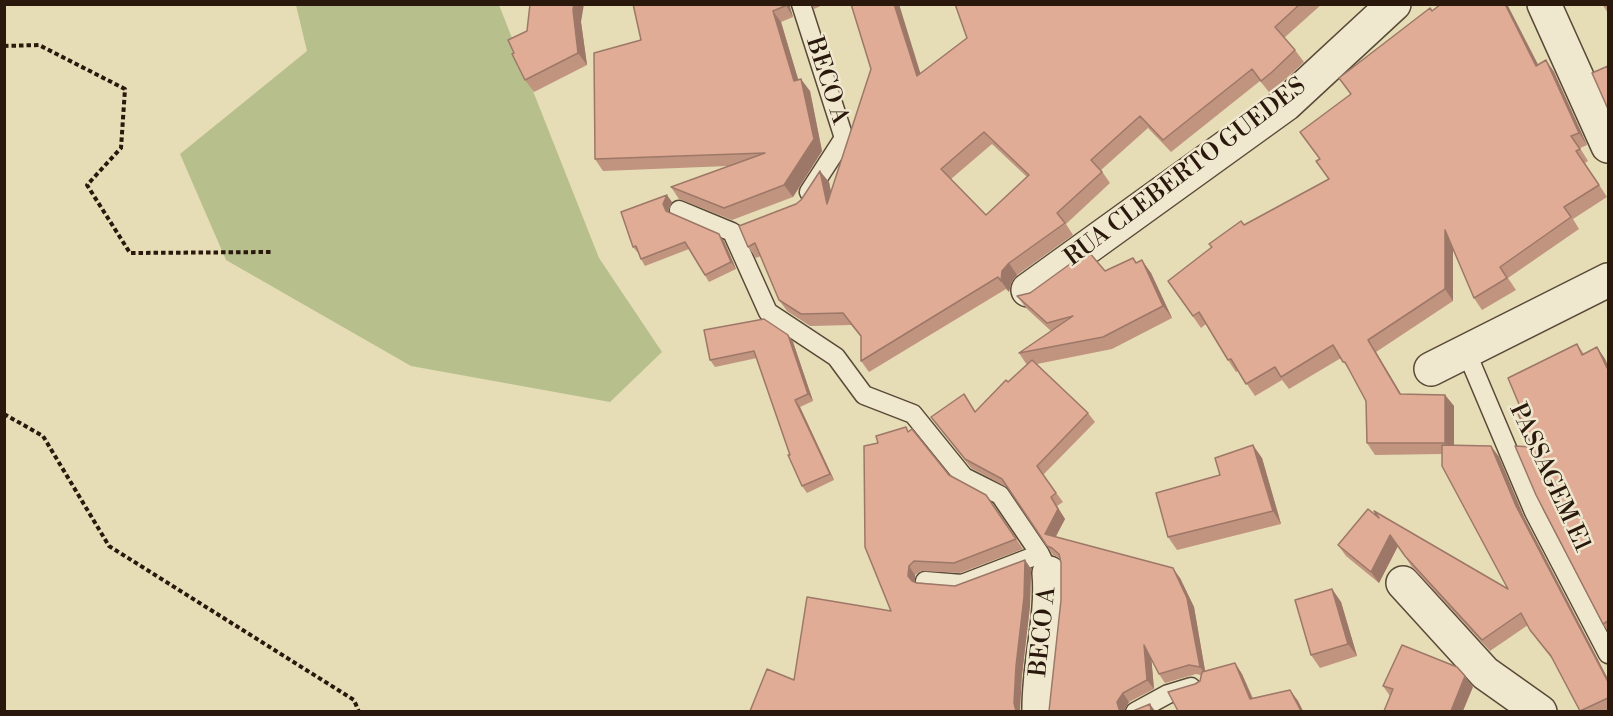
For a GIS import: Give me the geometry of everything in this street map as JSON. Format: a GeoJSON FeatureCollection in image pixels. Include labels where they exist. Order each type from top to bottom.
{"type":"FeatureCollection","features":[{"type":"Feature","properties":{"kind":"street","name":"RUA CLEBERTO GUEDES"},"geometry":{"type":"LineString","coordinates":[[1028,290],[1286,104],[1395,4]]}},
{"type":"Feature","properties":{"kind":"street"},"geometry":{"type":"LineString","coordinates":[[1544,4],[1608,146]]}},
{"type":"Feature","properties":{"kind":"street"},"geometry":{"type":"LineString","coordinates":[[1431,369],[1608,280]]}},
{"type":"Feature","properties":{"kind":"street","name":"BECO A"},"geometry":{"type":"LineString","coordinates":[[1039,711],[1038,687],[1051,594],[1044,563]]}},
{"type":"Feature","properties":{"kind":"street"},"geometry":{"type":"LineString","coordinates":[[1403,583],[1485,674],[1540,711]]}},
{"type":"Feature","properties":{"kind":"lane","name":"BECO A"},"geometry":{"type":"LineString","coordinates":[[800,206],[844,138],[801,4]]}},
{"type":"Feature","properties":{"kind":"lane"},"geometry":{"type":"LineString","coordinates":[[679,210],[732,232],[752,224]]}},
{"type":"Feature","properties":{"kind":"lane","name":"BECO A"},"geometry":{"type":"LineString","coordinates":[[732,232],[768,312],[836,357],[864,395],[913,414],[964,477],[1000,495],[1044,563]]}},
{"type":"Feature","properties":{"kind":"lane","name":"PASSAGEM E1"},"geometry":{"type":"LineString","coordinates":[[1466,351],[1534,512],[1608,654]]}},
{"type":"Feature","properties":{"kind":"lane"},"geometry":{"type":"LineString","coordinates":[[925,581],[962,584],[1044,563]]}},
{"type":"Feature","properties":{"kind":"lane"},"geometry":{"type":"LineString","coordinates":[[1135,711],[1168,694],[1199,685]]}},
{"type":"Feature","properties":{"kind":"path"},"geometry":{"type":"LineString","coordinates":[[4,46],[39,45],[125,89],[121,148],[87,185],[130,253],[273,252]]}},
{"type":"Feature","properties":{"kind":"path"},"geometry":{"type":"LineString","coordinates":[[4,414],[43,436],[109,546],[354,700],[359,711]]}},
{"type":"Feature","properties":{"kind":"green space"},"geometry":{"type":"Polygon","coordinates":[[[296,5],[499,5],[599,258],[662,352],[610,402],[411,366],[226,260],[180,154],[307,51],[296,5]]]}},
{"type":"Feature","properties":{"kind":"building"},"geometry":{"type":"Polygon","coordinates":[[[530,4],[574,4],[578,53],[525,80],[508,40],[527,31],[530,4]]]}},
{"type":"Feature","properties":{"kind":"building"},"geometry":{"type":"Polygon","coordinates":[[[633,4],[785,4],[773,11],[794,81],[801,79],[814,139],[784,185],[724,208],[671,187],[765,153],[595,159],[594,53],[641,40],[633,4]]]}},
{"type":"Feature","properties":{"kind":"building"},"geometry":{"type":"Polygon","coordinates":[[[851,4],[894,4],[917,76],[967,38],[955,4],[1300,4],[1275,27],[1295,50],[1261,81],[1252,69],[1163,140],[1140,116],[1091,160],[1102,172],[1057,213],[1065,223],[1009,263],[1002,271],[1001,281],[998,277],[861,361],[861,336],[843,313],[801,314],[779,300],[755,243],[748,247],[739,226],[796,204],[820,171],[827,204],[871,69],[851,4]],[[984,132],[941,169],[986,215],[1029,175],[984,132]]]}},
{"type":"Feature","properties":{"kind":"building"},"geometry":{"type":"Polygon","coordinates":[[[1441,4],[1505,4],[1536,66],[1546,60],[1579,133],[1571,136],[1580,149],[1576,151],[1599,185],[1564,207],[1571,217],[1500,267],[1507,278],[1474,298],[1445,230],[1445,289],[1368,340],[1400,394],[1445,395],[1445,443],[1367,443],[1366,401],[1333,345],[1281,377],[1275,367],[1246,384],[1231,359],[1228,360],[1199,312],[1193,316],[1168,281],[1212,247],[1209,244],[1241,221],[1244,225],[1329,179],[1316,161],[1320,159],[1300,132],[1351,94],[1339,78],[1430,8],[1432,11],[1441,4]]]}},
{"type":"Feature","properties":{"kind":"building"},"geometry":{"type":"Polygon","coordinates":[[[1608,66],[1608,109],[1592,73],[1608,66]]]}},
{"type":"Feature","properties":{"kind":"building"},"geometry":{"type":"Polygon","coordinates":[[[667,195],[663,204],[666,211],[719,234],[731,262],[705,275],[685,242],[641,259],[636,246],[633,247],[621,212],[667,195]]]}},
{"type":"Feature","properties":{"kind":"building"},"geometry":{"type":"Polygon","coordinates":[[[1088,251],[1105,271],[1133,258],[1136,263],[1142,260],[1163,306],[1103,337],[1019,353],[1073,316],[1047,323],[1017,296],[1030,293],[1088,251]]]}},
{"type":"Feature","properties":{"kind":"building"},"geometry":{"type":"Polygon","coordinates":[[[764,319],[788,335],[808,394],[795,400],[830,474],[802,486],[788,455],[790,455],[754,351],[710,360],[704,330],[764,319]]]}},
{"type":"Feature","properties":{"kind":"building"},"geometry":{"type":"Polygon","coordinates":[[[1577,344],[1582,355],[1597,347],[1608,368],[1608,621],[1603,624],[1536,495],[1515,446],[1532,447],[1517,411],[1521,409],[1508,378],[1577,344]]]}},
{"type":"Feature","properties":{"kind":"building"},"geometry":{"type":"Polygon","coordinates":[[[1032,360],[1088,413],[1037,466],[1056,493],[1051,497],[1058,509],[1045,534],[1173,568],[1187,598],[1200,667],[1189,665],[1159,674],[1144,645],[1147,680],[1123,693],[1117,702],[1119,709],[1124,711],[1049,711],[1061,600],[1059,554],[1047,546],[1002,479],[965,459],[931,417],[964,394],[975,412],[1006,380],[1008,382],[1032,360]]]}},
{"type":"Feature","properties":{"kind":"building"},"geometry":{"type":"Polygon","coordinates":[[[906,427],[908,432],[912,429],[949,475],[986,495],[1016,539],[954,563],[914,561],[909,566],[908,576],[912,581],[955,586],[1025,560],[1024,597],[1016,666],[1014,703],[1016,711],[750,711],[767,669],[794,680],[807,597],[891,611],[865,547],[864,446],[878,443],[876,436],[906,427]]]}},
{"type":"Feature","properties":{"kind":"building"},"geometry":{"type":"Polygon","coordinates":[[[1253,445],[1273,511],[1168,537],[1156,493],[1220,475],[1215,458],[1253,445]]]}},
{"type":"Feature","properties":{"kind":"building"},"geometry":{"type":"Polygon","coordinates":[[[1442,445],[1491,446],[1516,506],[1608,682],[1608,698],[1580,711],[1551,656],[1530,630],[1521,613],[1482,640],[1405,556],[1390,535],[1371,572],[1338,545],[1368,509],[1379,518],[1374,511],[1508,589],[1442,466],[1442,445]]]}},
{"type":"Feature","properties":{"kind":"building"},"geometry":{"type":"Polygon","coordinates":[[[1332,589],[1348,644],[1311,655],[1295,600],[1332,589]]]}},
{"type":"Feature","properties":{"kind":"building"},"geometry":{"type":"Polygon","coordinates":[[[1402,645],[1457,667],[1465,676],[1451,711],[1384,711],[1393,689],[1383,686],[1402,645]]]}},
{"type":"Feature","properties":{"kind":"building"},"geometry":{"type":"Polygon","coordinates":[[[1235,663],[1250,699],[1290,690],[1301,711],[1178,711],[1168,692],[1195,684],[1200,681],[1202,672],[1235,663]]]}},
{"type":"Feature","properties":{"kind":"building"},"geometry":{"type":"Polygon","coordinates":[[[1150,704],[1151,711],[1133,711],[1150,704]]]}}]}
